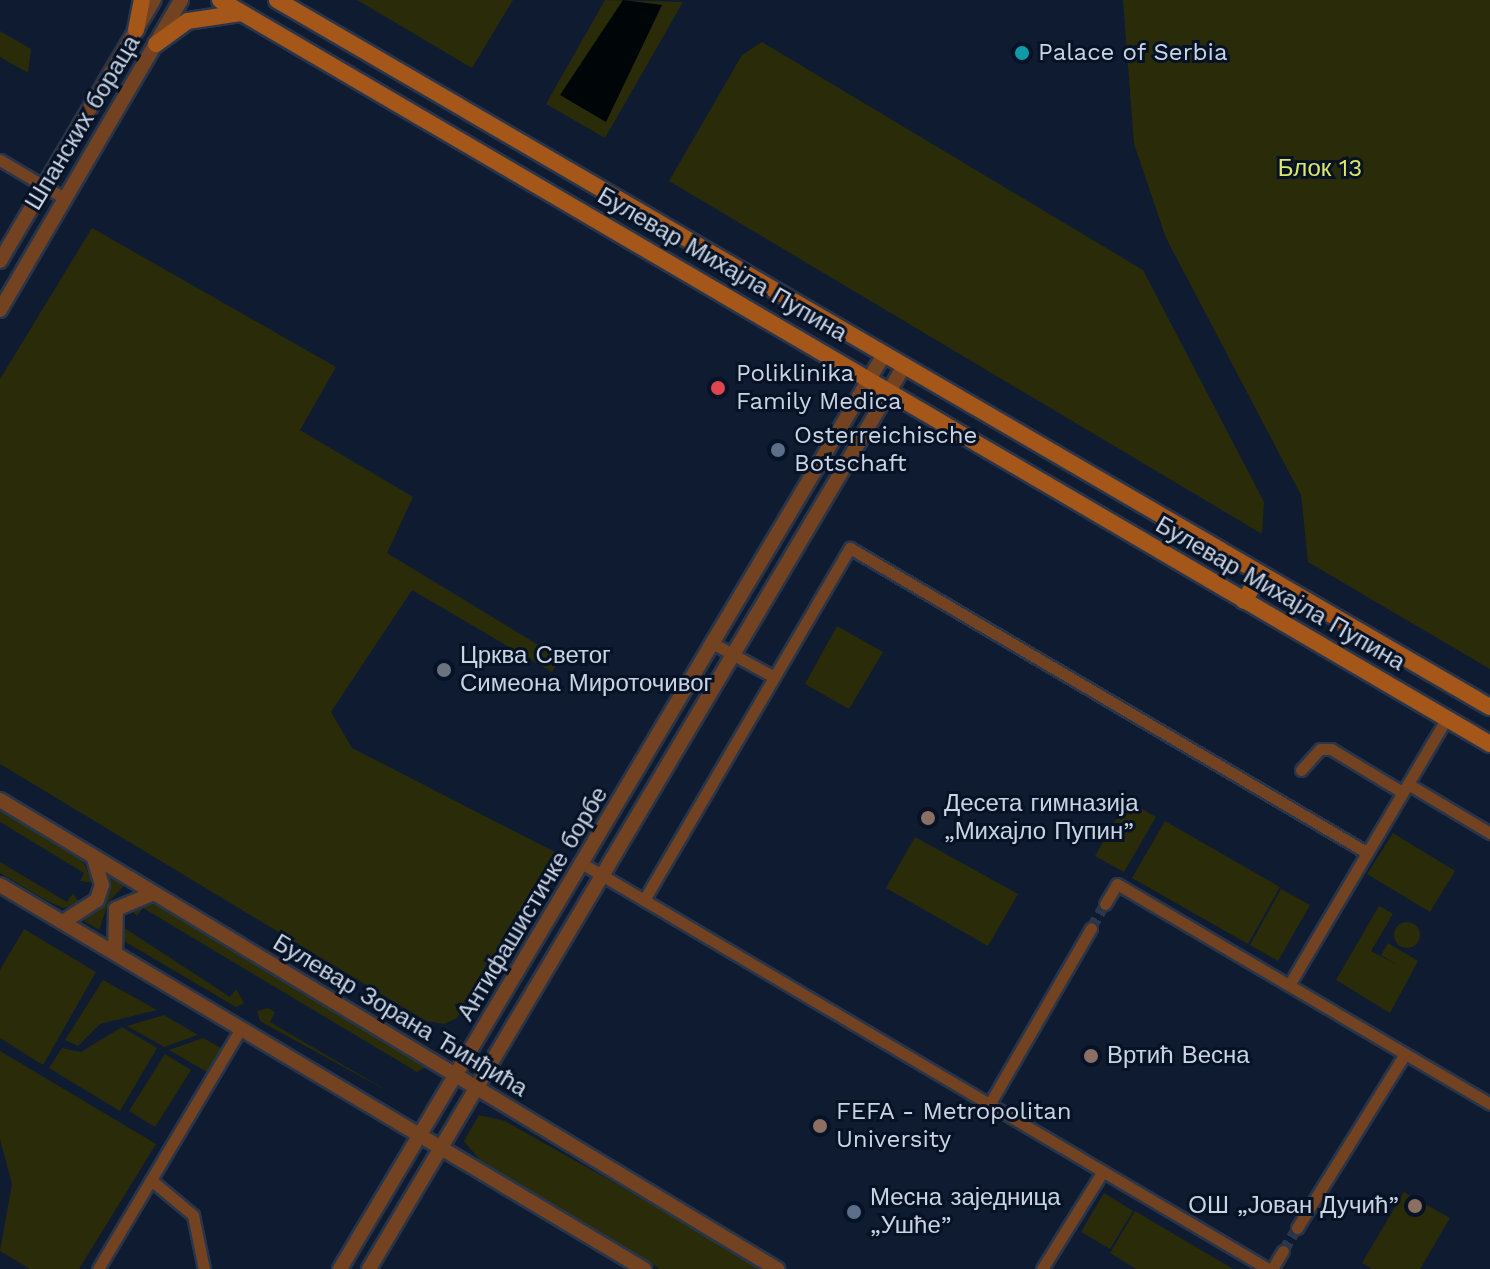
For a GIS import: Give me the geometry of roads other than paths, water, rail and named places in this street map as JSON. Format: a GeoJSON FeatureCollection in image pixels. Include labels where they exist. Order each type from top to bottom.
{"type":"FeatureCollection","features":[{"type":"Feature","properties":{"kind":"main road"},"geometry":{"type":"LineString","coordinates":[[136,30],[142,0]]}},
{"type":"Feature","properties":{"kind":"main road","name":"Булевар Михајла Пупина"},"geometry":{"type":"LineString","coordinates":[[220,0],[1490,744]]}},
{"type":"Feature","properties":{"kind":"main road","name":"Булевар Михајла Пупина"},"geometry":{"type":"LineString","coordinates":[[277,0],[903,368],[1490,707]]}},
{"type":"Feature","properties":{"kind":"main road"},"geometry":{"type":"LineString","coordinates":[[156,44],[188,21],[243,13]]}},
{"type":"Feature","properties":{"kind":"main road"},"geometry":{"type":"LineString","coordinates":[[539,186],[552,162]]}},
{"type":"Feature","properties":{"kind":"main road"},"geometry":{"type":"LineString","coordinates":[[1244,601],[1260,574]]}},
{"type":"Feature","properties":{"kind":"street","name":"Шпанских бораца"},"geometry":{"type":"LineString","coordinates":[[0,261],[154,0]]}},
{"type":"Feature","properties":{"kind":"street","name":"Шпанских бораца"},"geometry":{"type":"LineString","coordinates":[[0,310],[181,0]]}},
{"type":"Feature","properties":{"kind":"street"},"geometry":{"type":"LineString","coordinates":[[0,160],[64,198]]}},
{"type":"Feature","properties":{"kind":"street","name":"Антифашистичке борбе"},"geometry":{"type":"LineString","coordinates":[[340,1269],[883,356]]}},
{"type":"Feature","properties":{"kind":"street","name":"Антифашистичке борбе"},"geometry":{"type":"LineString","coordinates":[[369,1269],[903,368]]}},
{"type":"Feature","properties":{"kind":"street"},"geometry":{"type":"LineString","coordinates":[[644,900],[850,548],[1366,852]]}},
{"type":"Feature","properties":{"kind":"street"},"geometry":{"type":"LineString","coordinates":[[714,644],[774,677]]}},
{"type":"Feature","properties":{"kind":"street"},"geometry":{"type":"LineString","coordinates":[[1289,985],[1446,719]]}},
{"type":"Feature","properties":{"kind":"street"},"geometry":{"type":"LineString","coordinates":[[1301,770],[1320,749],[1331,749],[1490,833]]}},
{"type":"Feature","properties":{"kind":"street","name":"Булевар Зорана Ђинђића"},"geometry":{"type":"LineString","coordinates":[[0,800],[777,1269]]}},
{"type":"Feature","properties":{"kind":"street"},"geometry":{"type":"LineString","coordinates":[[63,922],[97,900],[102,885],[92,855]]}},
{"type":"Feature","properties":{"kind":"street"},"geometry":{"type":"LineString","coordinates":[[583,864],[1270,1269],[1283,1251]]}},
{"type":"Feature","properties":{"kind":"street"},"geometry":{"type":"LineString","coordinates":[[1105,904],[1117,884],[1490,1104]]}},
{"type":"Feature","properties":{"kind":"street"},"geometry":{"type":"LineString","coordinates":[[0,885],[639,1268]]}},
{"type":"Feature","properties":{"kind":"street"},"geometry":{"type":"LineString","coordinates":[[115,953],[116,909],[154,892]]}},
{"type":"Feature","properties":{"kind":"street"},"geometry":{"type":"LineString","coordinates":[[989,1105],[1091,928]]}},
{"type":"Feature","properties":{"kind":"street"},"geometry":{"type":"LineString","coordinates":[[98,1269],[241,1028]]}},
{"type":"Feature","properties":{"kind":"street"},"geometry":{"type":"LineString","coordinates":[[1297,1228],[1405,1054]]}},
{"type":"Feature","properties":{"kind":"street"},"geometry":{"type":"LineString","coordinates":[[1042,1269],[1103,1171]]}},
{"type":"Feature","properties":{"kind":"street"},"geometry":{"type":"LineString","coordinates":[[151,1180],[193,1215],[204,1269]]}},
{"type":"Feature","properties":{"kind":"tunnel"},"geometry":{"type":"LineString","coordinates":[[1091,928],[1105,904]]}},
{"type":"Feature","properties":{"kind":"tunnel"},"geometry":{"type":"LineString","coordinates":[[1283,1251],[1297,1228]]}},
{"type":"Feature","properties":{"kind":"place","name":"Palace of Serbia"},"geometry":{"type":"Point","coordinates":[1022,53]}},
{"type":"Feature","properties":{"kind":"place","name":"Poliklinika Family Medica"},"geometry":{"type":"Point","coordinates":[718,388]}},
{"type":"Feature","properties":{"kind":"place","name":"Osterreichische Botschaft"},"geometry":{"type":"Point","coordinates":[778,450]}},
{"type":"Feature","properties":{"kind":"place","name":"Црква Светог Симеона Мироточивог"},"geometry":{"type":"Point","coordinates":[444,670]}},
{"type":"Feature","properties":{"kind":"place","name":"Десета гимназија „Михајло Пупин”"},"geometry":{"type":"Point","coordinates":[928,818]}},
{"type":"Feature","properties":{"kind":"place","name":"Вртић Весна"},"geometry":{"type":"Point","coordinates":[1091,1056]}},
{"type":"Feature","properties":{"kind":"place","name":"FEFA - Metropolitan University"},"geometry":{"type":"Point","coordinates":[820,1126]}},
{"type":"Feature","properties":{"kind":"place","name":"ОШ „Јован Дучић”"},"geometry":{"type":"Point","coordinates":[1415,1206]}},
{"type":"Feature","properties":{"kind":"place","name":"Месна заједница „Ушће”"},"geometry":{"type":"Point","coordinates":[854,1212]}},
{"type":"Feature","properties":{"kind":"park label","name":"Блок 13"},"geometry":{"type":"Point","coordinates":[1320,169]}}]}
